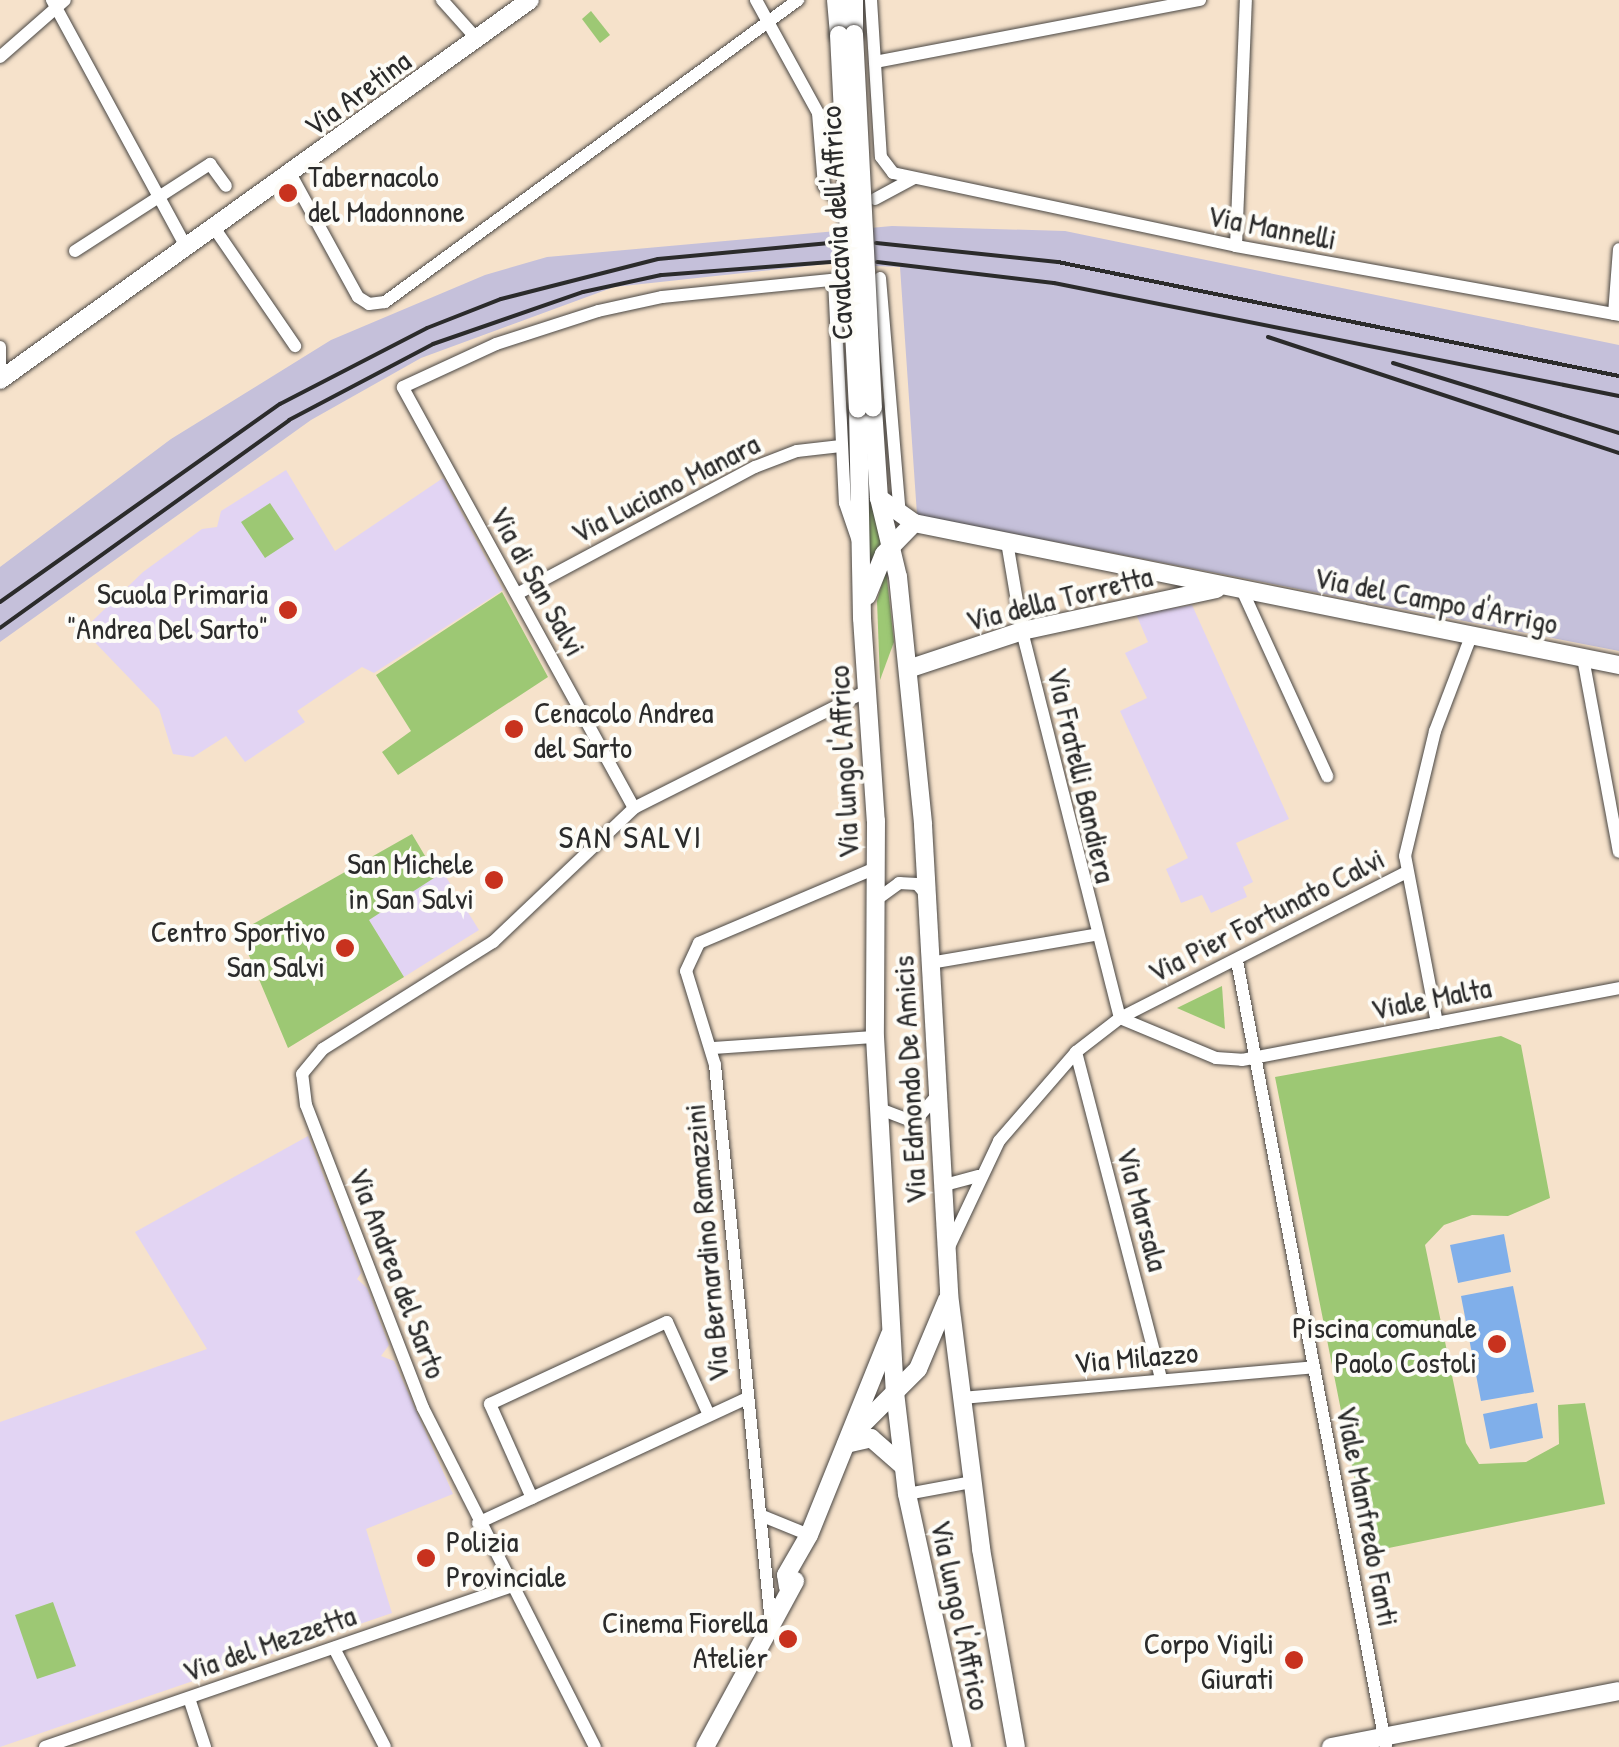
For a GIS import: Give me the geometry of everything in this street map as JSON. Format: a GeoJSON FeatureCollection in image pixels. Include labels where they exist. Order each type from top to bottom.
{"type":"FeatureCollection","features":[{"type":"Feature","properties":{"kind":"street"},"geometry":{"type":"LineString","coordinates":[[442,0],[477,39]]}},
{"type":"Feature","properties":{"kind":"street","name":"Via Aretina"},"geometry":{"type":"LineString","coordinates":[[0,380],[215,230],[530,0]]}},
{"type":"Feature","properties":{"kind":"street"},"geometry":{"type":"LineString","coordinates":[[756,0],[818,112],[824,186],[838,200]]}},
{"type":"Feature","properties":{"kind":"street"},"geometry":{"type":"LineString","coordinates":[[836,0],[847,34]]}},
{"type":"Feature","properties":{"kind":"street"},"geometry":{"type":"LineString","coordinates":[[847,34],[854,0]]}},
{"type":"Feature","properties":{"kind":"street"},"geometry":{"type":"LineString","coordinates":[[871,0],[883,164],[916,178]]}},
{"type":"Feature","properties":{"kind":"street"},"geometry":{"type":"LineString","coordinates":[[875,62],[1200,0]]}},
{"type":"Feature","properties":{"kind":"street"},"geometry":{"type":"LineString","coordinates":[[1236,246],[1246,0]]}},
{"type":"Feature","properties":{"kind":"street"},"geometry":{"type":"LineString","coordinates":[[291,175],[356,294],[368,304],[392,298],[797,1]]}},
{"type":"Feature","properties":{"kind":"street"},"geometry":{"type":"LineString","coordinates":[[0,56],[58,3],[154,196],[187,249]]}},
{"type":"Feature","properties":{"kind":"street","name":"Cavalcavia dell'Affrico"},"geometry":{"type":"LineString","coordinates":[[847,34],[865,409]]}},
{"type":"Feature","properties":{"kind":"street"},"geometry":{"type":"LineString","coordinates":[[75,250],[154,196],[210,164],[226,186]]}},
{"type":"Feature","properties":{"kind":"street"},"geometry":{"type":"LineString","coordinates":[[875,199],[916,178]]}},
{"type":"Feature","properties":{"kind":"street","name":"Via Mannelli"},"geometry":{"type":"LineString","coordinates":[[916,178],[1236,246],[1617,314]]}},
{"type":"Feature","properties":{"kind":"street"},"geometry":{"type":"LineString","coordinates":[[215,230],[295,346]]}},
{"type":"Feature","properties":{"kind":"street"},"geometry":{"type":"LineString","coordinates":[[1617,314],[1619,248]]}},
{"type":"Feature","properties":{"kind":"street"},"geometry":{"type":"LineString","coordinates":[[880,278],[907,518],[890,545]]}},
{"type":"Feature","properties":{"kind":"street","name":"Via lungo l'Affrico"},"geometry":{"type":"LineString","coordinates":[[837,280],[847,517],[861,546]]}},
{"type":"Feature","properties":{"kind":"street","name":"Via di San Salvi"},"geometry":{"type":"LineString","coordinates":[[631,803],[403,387],[496,344],[598,311],[662,298],[837,280]]}},
{"type":"Feature","properties":{"kind":"street"},"geometry":{"type":"LineString","coordinates":[[0,347],[0,370]]}},
{"type":"Feature","properties":{"kind":"street","name":"Via Edmondo De Amicis"},"geometry":{"type":"LineString","coordinates":[[865,409],[908,669],[927,895],[948,1294],[972,1482],[1016,1747]]}},
{"type":"Feature","properties":{"kind":"street","name":"Via lungo l'Affrico"},"geometry":{"type":"LineString","coordinates":[[865,409],[862,618],[876,868],[875,1037],[895,1392],[907,1494],[962,1747]]}},
{"type":"Feature","properties":{"kind":"street","name":"Via Luciano Manara"},"geometry":{"type":"LineString","coordinates":[[517,594],[755,467],[798,450],[842,446]]}},
{"type":"Feature","properties":{"kind":"street","name":"Via del Campo d'Arrigo"},"geometry":{"type":"LineString","coordinates":[[879,498],[907,518],[1007,542],[1619,664]]}},
{"type":"Feature","properties":{"kind":"street","name":"Via Fratelli Bandiera"},"geometry":{"type":"LineString","coordinates":[[1007,542],[1022,631],[1094,935],[1120,1018]]}},
{"type":"Feature","properties":{"kind":"street","name":"Via lungo l'Affrico"},"geometry":{"type":"LineString","coordinates":[[862,618],[871,578],[890,545]]}},
{"type":"Feature","properties":{"kind":"street"},"geometry":{"type":"LineString","coordinates":[[1233,588],[1327,776]]}},
{"type":"Feature","properties":{"kind":"street","name":"Via della Torretta"},"geometry":{"type":"LineString","coordinates":[[908,669],[1022,631],[1233,588]]}},
{"type":"Feature","properties":{"kind":"street","name":"Via Pier Fortunato Calvi"},"geometry":{"type":"LineString","coordinates":[[946,1258],[978,1176],[1008,1127],[1076,1052],[1120,1018],[1406,872],[1406,842],[1435,730],[1470,636]]}},
{"type":"Feature","properties":{"kind":"street"},"geometry":{"type":"LineString","coordinates":[[1583,658],[1619,852]]}},
{"type":"Feature","properties":{"kind":"street","name":"Via Andrea del Sarto"},"geometry":{"type":"LineString","coordinates":[[595,1747],[509,1587],[404,1362],[302,1079],[313,1056],[493,942],[631,803],[869,690]]}},
{"type":"Feature","properties":{"kind":"street","name":"Via Bernardino Ramazzini"},"geometry":{"type":"LineString","coordinates":[[771,1626],[712,1048],[686,971],[700,943],[876,868]]}},
{"type":"Feature","properties":{"kind":"street"},"geometry":{"type":"LineString","coordinates":[[1406,872],[1437,1022]]}},
{"type":"Feature","properties":{"kind":"street","name":"Via lungo l'Affrico"},"geometry":{"type":"LineString","coordinates":[[874,902],[899,883],[917,884],[927,895]]}},
{"type":"Feature","properties":{"kind":"street"},"geometry":{"type":"LineString","coordinates":[[930,963],[1094,935]]}},
{"type":"Feature","properties":{"kind":"street","name":"Viale Manfredo Fanti"},"geometry":{"type":"LineString","coordinates":[[1236,961],[1386,1742]]}},
{"type":"Feature","properties":{"kind":"street","name":"Viale Malta"},"geometry":{"type":"LineString","coordinates":[[1120,1018],[1216,1058],[1253,1058],[1619,988]]}},
{"type":"Feature","properties":{"kind":"street"},"geometry":{"type":"LineString","coordinates":[[712,1048],[875,1037]]}},
{"type":"Feature","properties":{"kind":"street","name":"Via Marsala"},"geometry":{"type":"LineString","coordinates":[[1076,1052],[1161,1380]]}},
{"type":"Feature","properties":{"kind":"street"},"geometry":{"type":"LineString","coordinates":[[880,1109],[914,1122],[936,1098]]}},
{"type":"Feature","properties":{"kind":"street"},"geometry":{"type":"LineString","coordinates":[[941,1186],[978,1176]]}},
{"type":"Feature","properties":{"kind":"street"},"geometry":{"type":"LineString","coordinates":[[846,1445],[928,1355],[948,1294]]}},
{"type":"Feature","properties":{"kind":"street"},"geometry":{"type":"LineString","coordinates":[[532,1498],[490,1404],[667,1322],[710,1415]]}},
{"type":"Feature","properties":{"kind":"street"},"geometry":{"type":"LineString","coordinates":[[705,1747],[771,1626],[788,1587],[786,1575],[809,1535],[892,1330]]}},
{"type":"Feature","properties":{"kind":"street","name":"Via Milazzo"},"geometry":{"type":"LineString","coordinates":[[962,1398],[1314,1367]]}},
{"type":"Feature","properties":{"kind":"street"},"geometry":{"type":"LineString","coordinates":[[478,1523],[745,1399]]}},
{"type":"Feature","properties":{"kind":"street"},"geometry":{"type":"LineString","coordinates":[[846,1445],[871,1438],[902,1464]]}},
{"type":"Feature","properties":{"kind":"street","name":"Via lungo l'Affrico"},"geometry":{"type":"LineString","coordinates":[[907,1494],[972,1482]]}},
{"type":"Feature","properties":{"kind":"street"},"geometry":{"type":"LineString","coordinates":[[760,1515],[809,1535]]}},
{"type":"Feature","properties":{"kind":"street","name":"Via del Mezzetta"},"geometry":{"type":"LineString","coordinates":[[54,1745],[509,1587]]}},
{"type":"Feature","properties":{"kind":"street"},"geometry":{"type":"LineString","coordinates":[[334,1648],[386,1747]]}},
{"type":"Feature","properties":{"kind":"street"},"geometry":{"type":"LineString","coordinates":[[1331,1747],[1386,1742],[1619,1691]]}},
{"type":"Feature","properties":{"kind":"street"},"geometry":{"type":"LineString","coordinates":[[188,1698],[206,1747]]}},
{"type":"Feature","properties":{"kind":"shaded area"},"geometry":{"type":"Polygon","coordinates":[[[892,226],[1065,231],[1619,345],[1619,651],[917,515],[900,267],[826,264],[614,287],[421,358],[311,420],[0,642],[0,567],[171,439],[331,340],[485,275],[547,257],[892,226]]]}},
{"type":"Feature","properties":{"kind":"shaded area","name":"Scuola Primaria \"Andrea Del Sarto\""},"geometry":{"type":"Polygon","coordinates":[[[286,470],[335,551],[443,478],[503,590],[374,673],[362,667],[297,711],[305,722],[245,762],[226,736],[193,757],[173,754],[159,709],[83,630],[143,572],[202,529],[217,527],[221,511],[286,470]]]}},
{"type":"Feature","properties":{"kind":"shaded area"},"geometry":{"type":"Polygon","coordinates":[[[1192,605],[1289,819],[1236,843],[1253,882],[1243,887],[1247,897],[1211,913],[1202,895],[1181,903],[1166,869],[1188,858],[1120,711],[1147,698],[1125,653],[1148,642],[1136,614],[1192,605]]]}},
{"type":"Feature","properties":{"kind":"shaded area"},"geometry":{"type":"Polygon","coordinates":[[[443,872],[479,930],[404,977],[368,919],[443,872]]]}},
{"type":"Feature","properties":{"kind":"shaded area"},"geometry":{"type":"Polygon","coordinates":[[[308,1136],[361,1273],[357,1279],[367,1288],[389,1345],[381,1356],[394,1361],[453,1494],[366,1529],[392,1613],[0,1747],[0,1422],[207,1349],[135,1232],[308,1136]]]}},
{"type":"Feature","properties":{"kind":"green space"},"geometry":{"type":"Polygon","coordinates":[[[591,11],[610,35],[600,43],[582,19],[591,11]]]}},
{"type":"Feature","properties":{"kind":"green space"},"geometry":{"type":"Polygon","coordinates":[[[868,478],[881,544],[869,573],[869,562],[868,478]]]}},
{"type":"Feature","properties":{"kind":"green space"},"geometry":{"type":"Polygon","coordinates":[[[270,503],[294,539],[265,558],[241,522],[270,503]]]}},
{"type":"Feature","properties":{"kind":"green space"},"geometry":{"type":"Polygon","coordinates":[[[886,570],[894,642],[880,680],[877,601],[886,570]]]}},
{"type":"Feature","properties":{"kind":"green space"},"geometry":{"type":"Polygon","coordinates":[[[502,592],[548,677],[398,775],[382,752],[411,731],[376,675],[502,592]]]}},
{"type":"Feature","properties":{"kind":"green space","name":"Centro Sportivo San Salvi"},"geometry":{"type":"Polygon","coordinates":[[[412,834],[437,876],[369,920],[404,977],[288,1048],[239,932],[412,834]]]}},
{"type":"Feature","properties":{"kind":"green space"},"geometry":{"type":"Polygon","coordinates":[[[1222,986],[1225,1029],[1177,1008],[1222,986]]]}},
{"type":"Feature","properties":{"kind":"green space"},"geometry":{"type":"Polygon","coordinates":[[[1501,1036],[1521,1045],[1550,1198],[1508,1216],[1472,1215],[1444,1225],[1425,1245],[1466,1443],[1479,1464],[1526,1462],[1559,1444],[1558,1405],[1585,1403],[1605,1504],[1369,1552],[1275,1077],[1501,1036]]]}},
{"type":"Feature","properties":{"kind":"green space"},"geometry":{"type":"Polygon","coordinates":[[[53,1602],[76,1666],[37,1679],[15,1615],[53,1602]]]}},
{"type":"Feature","properties":{"kind":"water","name":"Piscina comunale Paolo Costoli"},"geometry":{"type":"Polygon","coordinates":[[[1504,1234],[1511,1272],[1458,1283],[1450,1245],[1504,1234]]]}},
{"type":"Feature","properties":{"kind":"water","name":"Piscina comunale Paolo Costoli"},"geometry":{"type":"Polygon","coordinates":[[[1513,1286],[1534,1392],[1481,1401],[1461,1296],[1513,1286]]]}},
{"type":"Feature","properties":{"kind":"water","name":"Piscina comunale Paolo Costoli"},"geometry":{"type":"Polygon","coordinates":[[[1537,1403],[1543,1438],[1490,1449],[1483,1414],[1537,1403]]]}},
{"type":"Feature","properties":{"kind":"railway"},"geometry":{"type":"LineString","coordinates":[[0,602],[280,404],[427,328],[501,299],[658,259],[840,242]]}},
{"type":"Feature","properties":{"kind":"railway"},"geometry":{"type":"LineString","coordinates":[[876,243],[1058,262],[1619,376]]}},
{"type":"Feature","properties":{"kind":"railway"},"geometry":{"type":"LineString","coordinates":[[0,628],[289,420],[433,344],[583,292],[661,275],[841,261]]}},
{"type":"Feature","properties":{"kind":"railway"},"geometry":{"type":"LineString","coordinates":[[877,262],[1054,283],[1619,396]]}},
{"type":"Feature","properties":{"kind":"railway"},"geometry":{"type":"LineString","coordinates":[[1268,337],[1619,453]]}},
{"type":"Feature","properties":{"kind":"railway"},"geometry":{"type":"LineString","coordinates":[[1393,363],[1619,433]]}},
{"type":"Feature","properties":{"kind":"place","name":"Tabernacolo del Madonnone"},"geometry":{"type":"Point","coordinates":[288,193]}},
{"type":"Feature","properties":{"kind":"place","name":"Scuola Primaria \"Andrea Del Sarto\""},"geometry":{"type":"Point","coordinates":[288,610]}},
{"type":"Feature","properties":{"kind":"place","name":"Cenacolo Andrea del Sarto"},"geometry":{"type":"Point","coordinates":[514,729]}},
{"type":"Feature","properties":{"kind":"place","name":"San Michele in San Salvi"},"geometry":{"type":"Point","coordinates":[494,880]}},
{"type":"Feature","properties":{"kind":"place","name":"Centro Sportivo San Salvi"},"geometry":{"type":"Point","coordinates":[345,948]}},
{"type":"Feature","properties":{"kind":"place","name":"Piscina comunale Paolo Costoli"},"geometry":{"type":"Point","coordinates":[1497,1344]}},
{"type":"Feature","properties":{"kind":"place","name":"Polizia Provinciale"},"geometry":{"type":"Point","coordinates":[426,1558]}},
{"type":"Feature","properties":{"kind":"place","name":"Cinema Fiorella Atelier"},"geometry":{"type":"Point","coordinates":[788,1639]}},
{"type":"Feature","properties":{"kind":"place","name":"Corpo Vigili Giurati"},"geometry":{"type":"Point","coordinates":[1294,1660]}},
{"type":"Feature","properties":{"kind":"district","name":"SAN SALVI"},"geometry":{"type":"Point","coordinates":[631,837]}}]}
